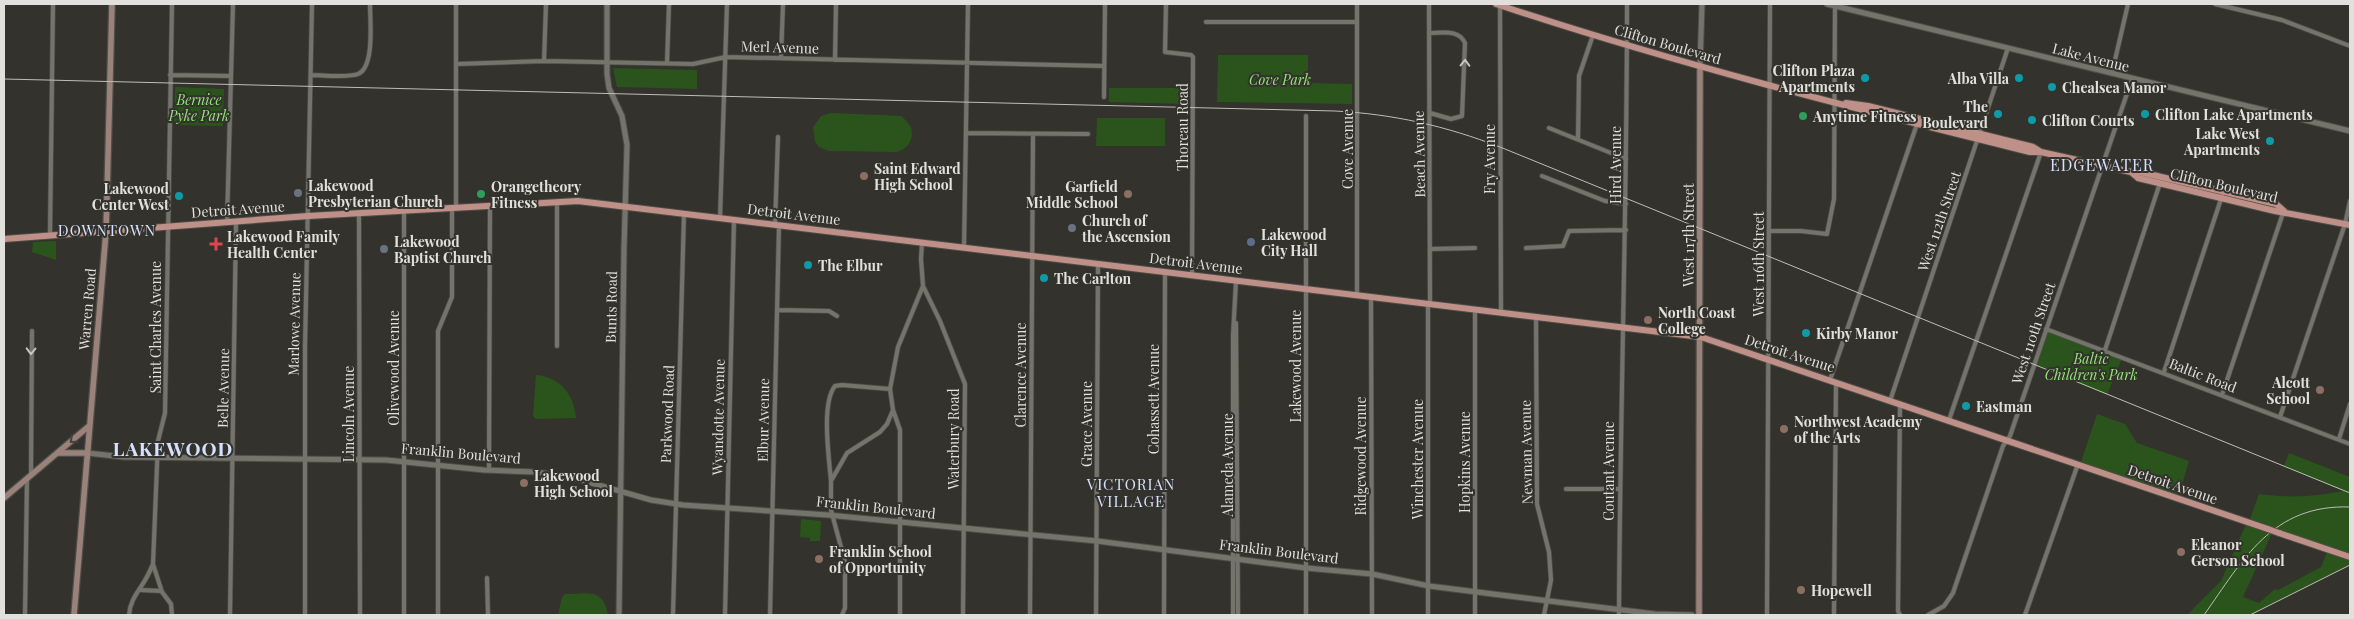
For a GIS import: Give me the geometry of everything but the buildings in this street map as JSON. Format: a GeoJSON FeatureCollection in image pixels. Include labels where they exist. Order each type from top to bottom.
{"type":"FeatureCollection","features":[{"type":"Feature","properties":{"kind":"main road","name":"Warren Road"},"geometry":{"type":"LineString","coordinates":[[74,615],[106,232],[112,4]]}},
{"type":"Feature","properties":{"kind":"main road","name":"Clifton Boulevard"},"geometry":{"type":"LineString","coordinates":[[1498,4],[1593,35],[1770,85],[1980,137],[2034,147],[2041,152],[2131,172],[2140,172],[2223,195]]}},
{"type":"Feature","properties":{"kind":"main road","name":"West 117th Street"},"geometry":{"type":"LineString","coordinates":[[1699,615],[1700,66]]}},
{"type":"Feature","properties":{"kind":"main road","name":"Clifton Boulevard"},"geometry":{"type":"LineString","coordinates":[[2131,172],[2138,178],[2276,204],[2284,211],[2347,225]]}},
{"type":"Feature","properties":{"kind":"main road","name":"Detroit Avenue"},"geometry":{"type":"LineString","coordinates":[[4,239],[308,216],[578,201],[1701,336],[2350,557]]}},
{"type":"Feature","properties":{"kind":"main road"},"geometry":{"type":"LineString","coordinates":[[4,498],[89,426]]}},
{"type":"Feature","properties":{"kind":"main road","name":"Franklin Boulevard"},"geometry":{"type":"LineString","coordinates":[[57,453],[87,453]]}},
{"type":"Feature","properties":{"kind":"street"},"geometry":{"type":"LineString","coordinates":[[50,235],[53,4]]}},
{"type":"Feature","properties":{"kind":"street","name":"Saint Charles Avenue"},"geometry":{"type":"LineString","coordinates":[[172,4],[166,227],[165,414],[159,437],[157,458],[153,564],[162,592],[171,604],[172,615]]}},
{"type":"Feature","properties":{"kind":"street"},"geometry":{"type":"LineString","coordinates":[[227,222],[233,4]]}},
{"type":"Feature","properties":{"kind":"street","name":"Marlowe Avenue"},"geometry":{"type":"LineString","coordinates":[[305,615],[305,459],[312,4]]}},
{"type":"Feature","properties":{"kind":"street"},"geometry":{"type":"LineString","coordinates":[[311,76],[358,74],[366,67],[370,56],[370,4]]}},
{"type":"Feature","properties":{"kind":"street"},"geometry":{"type":"LineString","coordinates":[[438,615],[438,331],[452,297],[456,4]]}},
{"type":"Feature","properties":{"kind":"street"},"geometry":{"type":"LineString","coordinates":[[544,61],[546,4]]}},
{"type":"Feature","properties":{"kind":"street","name":"Bunts Road"},"geometry":{"type":"LineString","coordinates":[[607,4],[605,63],[609,88],[619,108],[626,129],[619,615]]}},
{"type":"Feature","properties":{"kind":"street"},"geometry":{"type":"LineString","coordinates":[[667,63],[669,4]]}},
{"type":"Feature","properties":{"kind":"street"},"geometry":{"type":"LineString","coordinates":[[720,218],[727,4]]}},
{"type":"Feature","properties":{"kind":"street"},"geometry":{"type":"LineString","coordinates":[[781,58],[782,4]]}},
{"type":"Feature","properties":{"kind":"street"},"geometry":{"type":"LineString","coordinates":[[835,60],[836,4]]}},
{"type":"Feature","properties":{"kind":"street"},"geometry":{"type":"LineString","coordinates":[[964,248],[968,4]]}},
{"type":"Feature","properties":{"kind":"street"},"geometry":{"type":"LineString","coordinates":[[1099,4],[1105,4],[1104,97]]}},
{"type":"Feature","properties":{"kind":"street","name":"Thoreau Road"},"geometry":{"type":"LineString","coordinates":[[1166,4],[1165,52],[1191,55],[1193,57],[1192,275]]}},
{"type":"Feature","properties":{"kind":"street","name":"Cove Avenue"},"geometry":{"type":"LineString","coordinates":[[1357,4],[1357,295]]}},
{"type":"Feature","properties":{"kind":"street","name":"Beach Avenue"},"geometry":{"type":"LineString","coordinates":[[1429,4],[1429,303]]}},
{"type":"Feature","properties":{"kind":"street","name":"Fry Avenue"},"geometry":{"type":"LineString","coordinates":[[1498,4],[1501,312]]}},
{"type":"Feature","properties":{"kind":"street","name":"Hird Avenue"},"geometry":{"type":"LineString","coordinates":[[1623,327],[1626,230],[1627,4]]}},
{"type":"Feature","properties":{"kind":"street","name":"West 117th Street"},"geometry":{"type":"LineString","coordinates":[[1700,66],[1702,4]]}},
{"type":"Feature","properties":{"kind":"street","name":"West 116th Street"},"geometry":{"type":"LineString","coordinates":[[1767,615],[1770,4]]}},
{"type":"Feature","properties":{"kind":"street","name":"Lake Avenue"},"geometry":{"type":"LineString","coordinates":[[1827,4],[2350,131]]}},
{"type":"Feature","properties":{"kind":"street"},"geometry":{"type":"LineString","coordinates":[[2112,73],[2128,4]]}},
{"type":"Feature","properties":{"kind":"street"},"geometry":{"type":"LineString","coordinates":[[2215,4],[2282,20],[2350,46]]}},
{"type":"Feature","properties":{"kind":"street"},"geometry":{"type":"LineString","coordinates":[[1769,231],[1801,231],[1827,234],[1834,199],[1835,5]]}},
{"type":"Feature","properties":{"kind":"street"},"geometry":{"type":"LineString","coordinates":[[1206,22],[1357,22]]}},
{"type":"Feature","properties":{"kind":"street"},"geometry":{"type":"LineString","coordinates":[[1429,33],[1455,33],[1465,40],[1464,112],[1462,116],[1454,119],[1430,113]]}},
{"type":"Feature","properties":{"kind":"street"},"geometry":{"type":"LineString","coordinates":[[1578,139],[1580,76],[1593,35]]}},
{"type":"Feature","properties":{"kind":"street","name":"West 112th Street"},"geometry":{"type":"LineString","coordinates":[[1890,401],[1980,137],[2008,48]]}},
{"type":"Feature","properties":{"kind":"street","name":"Merl Avenue"},"geometry":{"type":"LineString","coordinates":[[456,64],[544,61],[692,64],[726,57],[1104,66]]}},
{"type":"Feature","properties":{"kind":"street"},"geometry":{"type":"LineString","coordinates":[[170,75],[231,76]]}},
{"type":"Feature","properties":{"kind":"street","name":"West 110th Street"},"geometry":{"type":"LineString","coordinates":[[1928,615],[1944,606],[1953,593],[2132,78]]}},
{"type":"Feature","properties":{"kind":"street","name":"Lakewood Avenue"},"geometry":{"type":"LineString","coordinates":[[1306,116],[1306,615]]}},
{"type":"Feature","properties":{"kind":"street"},"geometry":{"type":"LineString","coordinates":[[1834,615],[1833,381],[1918,121]]}},
{"type":"Feature","properties":{"kind":"street"},"geometry":{"type":"LineString","coordinates":[[1549,128],[1626,159]]}},
{"type":"Feature","properties":{"kind":"street"},"geometry":{"type":"LineString","coordinates":[[967,133],[1088,134]]}},
{"type":"Feature","properties":{"kind":"street","name":"Clarence Avenue"},"geometry":{"type":"LineString","coordinates":[[1030,615],[1033,134]]}},
{"type":"Feature","properties":{"kind":"street","name":"Elbur Avenue"},"geometry":{"type":"LineString","coordinates":[[770,615],[778,310],[778,137]]}},
{"type":"Feature","properties":{"kind":"street"},"geometry":{"type":"LineString","coordinates":[[1949,420],[2041,152]]}},
{"type":"Feature","properties":{"kind":"street"},"geometry":{"type":"LineString","coordinates":[[1542,176],[1606,201],[1626,204]]}},
{"type":"Feature","properties":{"kind":"street"},"geometry":{"type":"LineString","coordinates":[[2105,350],[2160,183]]}},
{"type":"Feature","properties":{"kind":"street"},"geometry":{"type":"LineString","coordinates":[[2164,372],[2223,195]]}},
{"type":"Feature","properties":{"kind":"street"},"geometry":{"type":"LineString","coordinates":[[2280,417],[2347,225],[2350,201]]}},
{"type":"Feature","properties":{"kind":"street"},"geometry":{"type":"LineString","coordinates":[[557,202],[557,346]]}},
{"type":"Feature","properties":{"kind":"street"},"geometry":{"type":"LineString","coordinates":[[489,470],[490,205]]}},
{"type":"Feature","properties":{"kind":"street","name":"Olivewood Avenue"},"geometry":{"type":"LineString","coordinates":[[404,211],[404,615]]}},
{"type":"Feature","properties":{"kind":"street"},"geometry":{"type":"LineString","coordinates":[[2222,395],[2284,211]]}},
{"type":"Feature","properties":{"kind":"street","name":"Lincoln Avenue"},"geometry":{"type":"LineString","coordinates":[[359,213],[360,615]]}},
{"type":"Feature","properties":{"kind":"street","name":"Parkwood Road"},"geometry":{"type":"LineString","coordinates":[[674,615],[684,213]]}},
{"type":"Feature","properties":{"kind":"street","name":"Wyandotte Avenue"},"geometry":{"type":"LineString","coordinates":[[725,615],[734,220]]}},
{"type":"Feature","properties":{"kind":"street","name":"Belle Avenue"},"geometry":{"type":"LineString","coordinates":[[230,615],[236,222]]}},
{"type":"Feature","properties":{"kind":"street"},"geometry":{"type":"LineString","coordinates":[[1526,248],[1563,246],[1569,231],[1626,230]]}},
{"type":"Feature","properties":{"kind":"street","name":"Waterbury Road"},"geometry":{"type":"LineString","coordinates":[[922,242],[923,286],[940,321],[965,384],[963,615]]}},
{"type":"Feature","properties":{"kind":"street"},"geometry":{"type":"LineString","coordinates":[[1430,249],[1475,248]]}},
{"type":"Feature","properties":{"kind":"street","name":"Grace Avenue"},"geometry":{"type":"LineString","coordinates":[[1096,615],[1098,264]]}},
{"type":"Feature","properties":{"kind":"street","name":"Cohassett Avenue"},"geometry":{"type":"LineString","coordinates":[[1164,615],[1165,272]]}},
{"type":"Feature","properties":{"kind":"street","name":"Alameda Avenue"},"geometry":{"type":"LineString","coordinates":[[1236,281],[1233,335],[1232,441],[1238,615]]}},
{"type":"Feature","properties":{"kind":"street"},"geometry":{"type":"LineString","coordinates":[[900,615],[898,425],[893,410],[890,389],[898,347],[923,286]]}},
{"type":"Feature","properties":{"kind":"street","name":"Ridgewood Avenue"},"geometry":{"type":"LineString","coordinates":[[1371,297],[1372,615]]}},
{"type":"Feature","properties":{"kind":"street","name":"Winchester Avenue"},"geometry":{"type":"LineString","coordinates":[[1428,615],[1429,303]]}},
{"type":"Feature","properties":{"kind":"street","name":"Hopkins Avenue"},"geometry":{"type":"LineString","coordinates":[[1475,309],[1475,615]]}},
{"type":"Feature","properties":{"kind":"street"},"geometry":{"type":"LineString","coordinates":[[778,310],[829,312],[837,316]]}},
{"type":"Feature","properties":{"kind":"street","name":"Alameda Avenue"},"geometry":{"type":"LineString","coordinates":[[1232,615],[1238,441],[1238,335],[1235,316]]}},
{"type":"Feature","properties":{"kind":"street","name":"Newman Avenue"},"geometry":{"type":"LineString","coordinates":[[1536,316],[1537,504],[1549,552],[1551,580],[1549,601],[1544,615]]}},
{"type":"Feature","properties":{"kind":"street","name":"Coutant Avenue"},"geometry":{"type":"LineString","coordinates":[[1619,613],[1619,489],[1623,327]]}},
{"type":"Feature","properties":{"kind":"street","name":"Baltic Road"},"geometry":{"type":"LineString","coordinates":[[2046,328],[2350,444]]}},
{"type":"Feature","properties":{"kind":"street"},"geometry":{"type":"LineString","coordinates":[[25,615],[32,331]]}},
{"type":"Feature","properties":{"kind":"street"},"geometry":{"type":"LineString","coordinates":[[842,615],[845,608],[845,562],[830,504],[829,394],[835,386],[842,385],[890,389]]}},
{"type":"Feature","properties":{"kind":"street"},"geometry":{"type":"LineString","coordinates":[[2339,439],[2350,404]]}},
{"type":"Feature","properties":{"kind":"street"},"geometry":{"type":"LineString","coordinates":[[1900,405],[1898,611],[1900,615]]}},
{"type":"Feature","properties":{"kind":"street"},"geometry":{"type":"LineString","coordinates":[[831,481],[847,453],[880,432],[887,424],[893,410]]}},
{"type":"Feature","properties":{"kind":"street"},"geometry":{"type":"LineString","coordinates":[[887,424],[898,425]]}},
{"type":"Feature","properties":{"kind":"street"},"geometry":{"type":"LineString","coordinates":[[1232,441],[1238,441]]}},
{"type":"Feature","properties":{"kind":"street","name":"Franklin Boulevard"},"geometry":{"type":"LineString","coordinates":[[87,453],[157,458],[359,459],[555,474],[676,504],[833,515],[1097,541],[1306,568],[1372,574],[1429,586],[1549,601],[1619,613],[1692,615]]}},
{"type":"Feature","properties":{"kind":"street"},"geometry":{"type":"LineString","coordinates":[[829,461],[841,463]]}},
{"type":"Feature","properties":{"kind":"street"},"geometry":{"type":"LineString","coordinates":[[2025,615],[2078,464]]}},
{"type":"Feature","properties":{"kind":"street"},"geometry":{"type":"LineString","coordinates":[[1566,490],[1619,489]]}},
{"type":"Feature","properties":{"kind":"street"},"geometry":{"type":"LineString","coordinates":[[128,615],[132,600],[141,590],[153,564]]}},
{"type":"Feature","properties":{"kind":"street"},"geometry":{"type":"LineString","coordinates":[[487,578],[488,615]]}},
{"type":"Feature","properties":{"kind":"street"},"geometry":{"type":"LineString","coordinates":[[141,590],[155,589],[162,592]]}},
{"type":"Feature","properties":{"kind":"green space","name":"Cove Park"},"geometry":{"type":"Polygon","coordinates":[[[1218,55],[1308,55],[1308,83],[1352,84],[1352,104],[1217,102],[1218,55]]]}},
{"type":"Feature","properties":{"kind":"green space"},"geometry":{"type":"Polygon","coordinates":[[[613,68],[697,70],[697,89],[617,87],[613,68]]]}},
{"type":"Feature","properties":{"kind":"green space","name":"Bernice Pyke Park"},"geometry":{"type":"Polygon","coordinates":[[[175,87],[224,89],[223,126],[174,125],[175,87]]]}},
{"type":"Feature","properties":{"kind":"green space"},"geometry":{"type":"Polygon","coordinates":[[[1109,88],[1189,88],[1189,104],[1109,102],[1109,88]]]}},
{"type":"Feature","properties":{"kind":"green space"},"geometry":{"type":"Polygon","coordinates":[[[831,113],[902,116],[911,127],[912,136],[910,143],[897,152],[829,151],[819,147],[815,142],[813,127],[821,116],[831,113]]]}},
{"type":"Feature","properties":{"kind":"green space"},"geometry":{"type":"Polygon","coordinates":[[[1097,118],[1165,118],[1165,146],[1096,146],[1097,118]]]}},
{"type":"Feature","properties":{"kind":"green space"},"geometry":{"type":"Polygon","coordinates":[[[56,241],[56,260],[32,252],[33,242],[56,241]]]}},
{"type":"Feature","properties":{"kind":"green space","name":"Baltic Children's Park"},"geometry":{"type":"Polygon","coordinates":[[[2046,329],[2123,356],[2107,395],[2034,365],[2046,329]]]}},
{"type":"Feature","properties":{"kind":"green space"},"geometry":{"type":"Polygon","coordinates":[[[536,375],[552,379],[564,388],[572,401],[576,418],[536,419],[533,416],[536,375]]]}},
{"type":"Feature","properties":{"kind":"green space"},"geometry":{"type":"Polygon","coordinates":[[[2097,414],[2125,424],[2137,443],[2189,461],[2178,498],[2080,465],[2097,414]]]}},
{"type":"Feature","properties":{"kind":"green space"},"geometry":{"type":"Polygon","coordinates":[[[2289,453],[2350,477],[2350,565],[2250,615],[2187,615],[2221,581],[2247,522],[2249,522],[2259,494],[2301,496],[2343,491],[2284,466],[2289,453]],[[2273,531],[2243,597],[2259,603],[2275,589],[2278,590],[2321,567],[2328,550],[2273,531]]]}},
{"type":"Feature","properties":{"kind":"green space"},"geometry":{"type":"Polygon","coordinates":[[[801,519],[821,521],[820,541],[810,541],[810,538],[800,537],[801,519]]]}},
{"type":"Feature","properties":{"kind":"green space"},"geometry":{"type":"Polygon","coordinates":[[[587,593],[598,596],[606,606],[608,615],[558,615],[562,597],[565,594],[587,593]]]}},
{"type":"Feature","properties":{"kind":"railway"},"geometry":{"type":"LineString","coordinates":[[4,79],[1335,111],[1398,118],[1439,127],[1500,147],[2350,493]]}},
{"type":"Feature","properties":{"kind":"railway"},"geometry":{"type":"LineString","coordinates":[[2204,615],[2232,574],[2247,556],[2262,539],[2280,525],[2300,515],[2323,509],[2350,507]]}},
{"type":"Feature","properties":{"kind":"railway"},"geometry":{"type":"LineString","coordinates":[[2250,615],[2350,565]]}},
{"type":"Feature","properties":{"kind":"place","name":"Clifton Plaza Apartments"},"geometry":{"type":"Point","coordinates":[1865,78]}},
{"type":"Feature","properties":{"kind":"place","name":"Alba Villa"},"geometry":{"type":"Point","coordinates":[2019,78]}},
{"type":"Feature","properties":{"kind":"place","name":"Chealsea Manor"},"geometry":{"type":"Point","coordinates":[2052,87]}},
{"type":"Feature","properties":{"kind":"place","name":"The Boulevard"},"geometry":{"type":"Point","coordinates":[1998,114]}},
{"type":"Feature","properties":{"kind":"place","name":"Clifton Lake Apartments"},"geometry":{"type":"Point","coordinates":[2145,114]}},
{"type":"Feature","properties":{"kind":"place","name":"Anytime Fitness"},"geometry":{"type":"Point","coordinates":[1803,116]}},
{"type":"Feature","properties":{"kind":"place","name":"Clifton Courts"},"geometry":{"type":"Point","coordinates":[2032,120]}},
{"type":"Feature","properties":{"kind":"place","name":"Lake West Apartments"},"geometry":{"type":"Point","coordinates":[2270,141]}},
{"type":"Feature","properties":{"kind":"place","name":"Saint Edward High School"},"geometry":{"type":"Point","coordinates":[864,176]}},
{"type":"Feature","properties":{"kind":"place","name":"Lakewood Presbyterian Church"},"geometry":{"type":"Point","coordinates":[298,193]}},
{"type":"Feature","properties":{"kind":"place","name":"Orangetheory Fitness"},"geometry":{"type":"Point","coordinates":[481,194]}},
{"type":"Feature","properties":{"kind":"place","name":"Garfield Middle School"},"geometry":{"type":"Point","coordinates":[1128,194]}},
{"type":"Feature","properties":{"kind":"place","name":"Lakewood Center West"},"geometry":{"type":"Point","coordinates":[179,196]}},
{"type":"Feature","properties":{"kind":"place","name":"Church of the Ascension"},"geometry":{"type":"Point","coordinates":[1072,228]}},
{"type":"Feature","properties":{"kind":"place","name":"Lakewood City Hall"},"geometry":{"type":"Point","coordinates":[1251,242]}},
{"type":"Feature","properties":{"kind":"place","name":"Lakewood Family Health Center"},"geometry":{"type":"Point","coordinates":[216,244]}},
{"type":"Feature","properties":{"kind":"place","name":"Lakewood Baptist Church"},"geometry":{"type":"Point","coordinates":[384,249]}},
{"type":"Feature","properties":{"kind":"place","name":"The Elbur"},"geometry":{"type":"Point","coordinates":[808,265]}},
{"type":"Feature","properties":{"kind":"place","name":"The Carlton"},"geometry":{"type":"Point","coordinates":[1044,278]}},
{"type":"Feature","properties":{"kind":"place","name":"North Coast College"},"geometry":{"type":"Point","coordinates":[1648,320]}},
{"type":"Feature","properties":{"kind":"place","name":"Kirby Manor"},"geometry":{"type":"Point","coordinates":[1806,333]}},
{"type":"Feature","properties":{"kind":"place","name":"Alcott School"},"geometry":{"type":"Point","coordinates":[2320,390]}},
{"type":"Feature","properties":{"kind":"place","name":"Eastman"},"geometry":{"type":"Point","coordinates":[1966,406]}},
{"type":"Feature","properties":{"kind":"place","name":"Northwest Academy of the Arts"},"geometry":{"type":"Point","coordinates":[1784,429]}},
{"type":"Feature","properties":{"kind":"place","name":"Lakewood High School"},"geometry":{"type":"Point","coordinates":[524,483]}},
{"type":"Feature","properties":{"kind":"place","name":"Eleanor Gerson School"},"geometry":{"type":"Point","coordinates":[2181,552]}},
{"type":"Feature","properties":{"kind":"place","name":"Franklin School of Opportunity"},"geometry":{"type":"Point","coordinates":[819,559]}},
{"type":"Feature","properties":{"kind":"place","name":"Hopewell"},"geometry":{"type":"Point","coordinates":[1801,590]}},
{"type":"Feature","properties":{"kind":"district","name":"EDGEWATER"},"geometry":{"type":"Point","coordinates":[2102,164]}},
{"type":"Feature","properties":{"kind":"district","name":"DOWNTOWN"},"geometry":{"type":"Point","coordinates":[107,230]}},
{"type":"Feature","properties":{"kind":"district","name":"LAKEWOOD"},"geometry":{"type":"Point","coordinates":[173,448]}},
{"type":"Feature","properties":{"kind":"district","name":"VICTORIAN VILLAGE"},"geometry":{"type":"Point","coordinates":[1131,492]}}]}
